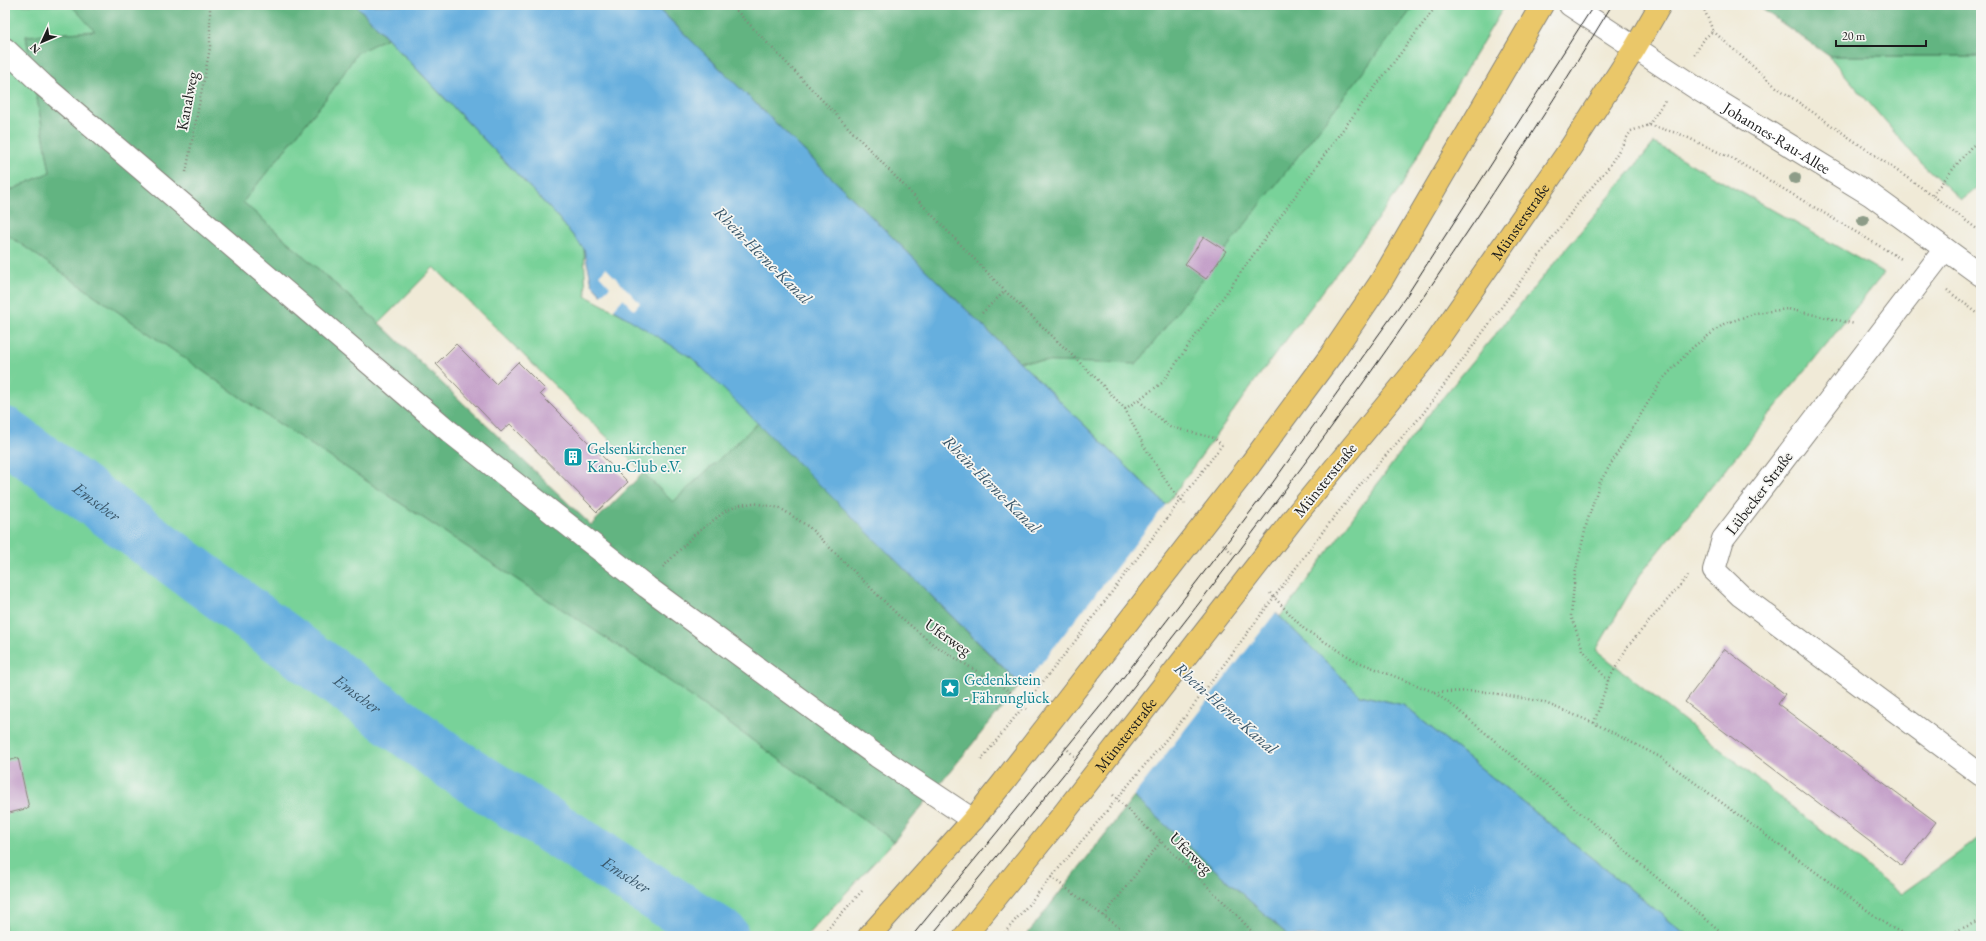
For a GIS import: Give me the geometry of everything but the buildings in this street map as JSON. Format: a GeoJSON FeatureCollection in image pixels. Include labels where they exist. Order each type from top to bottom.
{"type":"FeatureCollection","features":[{"type":"Feature","properties":{"kind":"main road"},"geometry":{"type":"LineString","coordinates":[[869,936],[972,820],[1005,780],[1249,466],[1331,355],[1380,283],[1542,5]]}},
{"type":"Feature","properties":{"kind":"main road","name":"Münsterstraße"},"geometry":{"type":"LineString","coordinates":[[965,936],[1057,822],[1300,510],[1425,358],[1564,156],[1635,48],[1660,5]]}},
{"type":"Feature","properties":{"kind":"street","name":"Johannes-Rau-Allee"},"geometry":{"type":"LineString","coordinates":[[1570,5],[1696,88],[1872,195],[1981,275]]}},
{"type":"Feature","properties":{"kind":"street"},"geometry":{"type":"LineString","coordinates":[[5,49],[43,85],[450,432],[647,587],[877,756],[972,820]]}},
{"type":"Feature","properties":{"kind":"street","name":"Lübecker Straße"},"geometry":{"type":"LineString","coordinates":[[1714,570],[1723,539],[1884,330],[1945,248]]}},
{"type":"Feature","properties":{"kind":"street"},"geometry":{"type":"LineString","coordinates":[[1714,570],[1741,596],[1981,775]]}},
{"type":"Feature","properties":{"kind":"path","name":"Kanalweg"},"geometry":{"type":"LineString","coordinates":[[181,202],[210,48],[210,5]]}},
{"type":"Feature","properties":{"kind":"path"},"geometry":{"type":"LineString","coordinates":[[731,5],[1005,291],[1097,379],[1125,409],[1144,446],[1170,487],[1186,504]]}},
{"type":"Feature","properties":{"kind":"path"},"geometry":{"type":"LineString","coordinates":[[1125,409],[1139,401],[1162,383],[1335,140],[1437,5]]}},
{"type":"Feature","properties":{"kind":"path"},"geometry":{"type":"LineString","coordinates":[[1705,5],[1704,9],[1713,31],[1775,86],[1932,195],[1981,232]]}},
{"type":"Feature","properties":{"kind":"path"},"geometry":{"type":"LineString","coordinates":[[1700,45],[1713,31]]}},
{"type":"Feature","properties":{"kind":"path"},"geometry":{"type":"LineString","coordinates":[[1649,125],[1657,113]]}},
{"type":"Feature","properties":{"kind":"path"},"geometry":{"type":"LineString","coordinates":[[1002,936],[1188,713],[1324,530],[1370,472],[1422,415],[1576,206],[1608,168],[1631,131],[1649,125],[1680,134],[1733,159],[1904,261]]}},
{"type":"Feature","properties":{"kind":"path"},"geometry":{"type":"LineString","coordinates":[[1932,195],[1971,147],[1981,140]]}},
{"type":"Feature","properties":{"kind":"path"},"geometry":{"type":"LineString","coordinates":[[1942,286],[1981,316]]}},
{"type":"Feature","properties":{"kind":"path"},"geometry":{"type":"LineString","coordinates":[[982,313],[1005,291]]}},
{"type":"Feature","properties":{"kind":"path"},"geometry":{"type":"LineString","coordinates":[[1608,681],[1583,650],[1571,616],[1575,574],[1587,522],[1600,482],[1661,381],[1693,347],[1724,324],[1756,313],[1788,310],[1884,330]]}},
{"type":"Feature","properties":{"kind":"path"},"geometry":{"type":"LineString","coordinates":[[981,760],[1076,640],[1222,445],[1214,438],[1170,427],[1139,401]]}},
{"type":"Feature","properties":{"kind":"path","name":"Uferweg"},"geometry":{"type":"LineString","coordinates":[[647,587],[669,559],[694,534],[727,510],[741,504],[753,503],[780,508],[795,516],[809,527],[893,610],[934,645],[1009,691],[1031,713]]}},
{"type":"Feature","properties":{"kind":"path"},"geometry":{"type":"LineString","coordinates":[[1218,538],[1234,556]]}},
{"type":"Feature","properties":{"kind":"path"},"geometry":{"type":"LineString","coordinates":[[1594,723],[1608,681],[1628,646],[1687,576],[1714,570]]}},
{"type":"Feature","properties":{"kind":"path"},"geometry":{"type":"LineString","coordinates":[[1267,590],[1304,629],[1356,661],[1434,692],[1457,709],[1726,936]]}},
{"type":"Feature","properties":{"kind":"path"},"geometry":{"type":"LineString","coordinates":[[1434,692],[1480,691],[1540,701],[1594,723],[1660,757],[1890,927],[1908,936]]}},
{"type":"Feature","properties":{"kind":"path"},"geometry":{"type":"LineString","coordinates":[[1064,746],[1081,763]]}},
{"type":"Feature","properties":{"kind":"path","name":"Uferweg"},"geometry":{"type":"LineString","coordinates":[[1108,790],[1234,912],[1256,936]]}},
{"type":"Feature","properties":{"kind":"path"},"geometry":{"type":"LineString","coordinates":[[1104,916],[1161,841]]}},
{"type":"Feature","properties":{"kind":"path"},"geometry":{"type":"LineString","coordinates":[[1051,877],[1131,936]]}},
{"type":"Feature","properties":{"kind":"path"},"geometry":{"type":"LineString","coordinates":[[821,936],[862,891]]}},
{"type":"Feature","properties":{"kind":"path"},"geometry":{"type":"LineString","coordinates":[[1945,936],[1981,920]]}},
{"type":"Feature","properties":{"kind":"green space"},"geometry":{"type":"Polygon","coordinates":[[[5,5],[71,5],[96,31],[26,36],[50,172],[5,193],[5,5]]]}},
{"type":"Feature","properties":{"kind":"green space"},"geometry":{"type":"Polygon","coordinates":[[[71,5],[356,5],[387,38],[357,53],[332,91],[243,202],[379,323],[591,525],[643,473],[673,502],[759,422],[1020,685],[894,841],[641,661],[263,413],[5,233],[5,193],[50,172],[26,36],[95,31],[71,5]]]}},
{"type":"Feature","properties":{"kind":"green space"},"geometry":{"type":"Polygon","coordinates":[[[655,5],[1415,5],[1137,364],[1019,361],[655,5]]]}},
{"type":"Feature","properties":{"kind":"green space"},"geometry":{"type":"Polygon","coordinates":[[[1415,5],[1505,5],[1450,96],[1400,189],[1252,385],[1166,505],[1019,361],[1137,363],[1415,5]]]}},
{"type":"Feature","properties":{"kind":"green space"},"geometry":{"type":"Polygon","coordinates":[[[1764,5],[1981,5],[1981,56],[1829,56],[1762,9],[1764,5]]]}},
{"type":"Feature","properties":{"kind":"green space"},"geometry":{"type":"Polygon","coordinates":[[[387,38],[556,215],[584,249],[586,296],[689,350],[759,422],[673,502],[434,267],[379,323],[243,202],[332,91],[357,52],[387,38]]]}},
{"type":"Feature","properties":{"kind":"green space"},"geometry":{"type":"Polygon","coordinates":[[[1829,56],[1981,56],[1981,184],[1961,200],[1918,160],[1829,56]]]}},
{"type":"Feature","properties":{"kind":"green space"},"geometry":{"type":"Polygon","coordinates":[[[1654,143],[1884,273],[1640,575],[1596,650],[1901,894],[1981,837],[1981,936],[1688,936],[1403,705],[1360,695],[1280,617],[1425,419],[1654,143]]]}},
{"type":"Feature","properties":{"kind":"green space"},"geometry":{"type":"Polygon","coordinates":[[[5,233],[263,413],[641,661],[894,841],[806,936],[5,936],[5,233]]]}},
{"type":"Feature","properties":{"kind":"green space"},"geometry":{"type":"Polygon","coordinates":[[[1134,797],[1289,936],[1026,936],[1134,797]]]}},
{"type":"Feature","properties":{"kind":"water","name":"Rhein-Herne-Kanal"},"geometry":{"type":"Polygon","coordinates":[[[356,5],[655,5],[1360,695],[1403,705],[1688,936],[1289,936],[1134,797],[692,358],[616,311],[592,284],[584,249],[556,215],[356,5]]]}},
{"type":"Feature","properties":{"kind":"pier"},"geometry":{"type":"Polygon","coordinates":[[[606,268],[640,303],[634,310],[623,299],[613,310],[600,296],[610,287],[599,275],[606,268]]]}},
{"type":"Feature","properties":{"kind":"pier"},"geometry":{"type":"Polygon","coordinates":[[[1167,503],[1277,611],[1132,798],[1021,689],[1167,503]]]}},
{"type":"Feature","properties":{"kind":"waterway","name":"Emscher"},"geometry":{"type":"LineString","coordinates":[[5,434],[450,762],[722,936]]}},
{"type":"Feature","properties":{"kind":"tram line"},"geometry":{"type":"LineString","coordinates":[[912,936],[1112,692],[1271,485],[1407,295],[1594,5]]}},
{"type":"Feature","properties":{"kind":"tram line"},"geometry":{"type":"LineString","coordinates":[[931,936],[1153,663],[1325,436],[1411,315],[1494,192],[1612,5]]}},
{"type":"Feature","properties":{"kind":"place","name":"Gelsenkirchener Kanu-Club e.V."},"geometry":{"type":"Point","coordinates":[573,457]}},
{"type":"Feature","properties":{"kind":"place","name":"Gedenkstein - Fährunglück"},"geometry":{"type":"Point","coordinates":[950,688]}}]}
